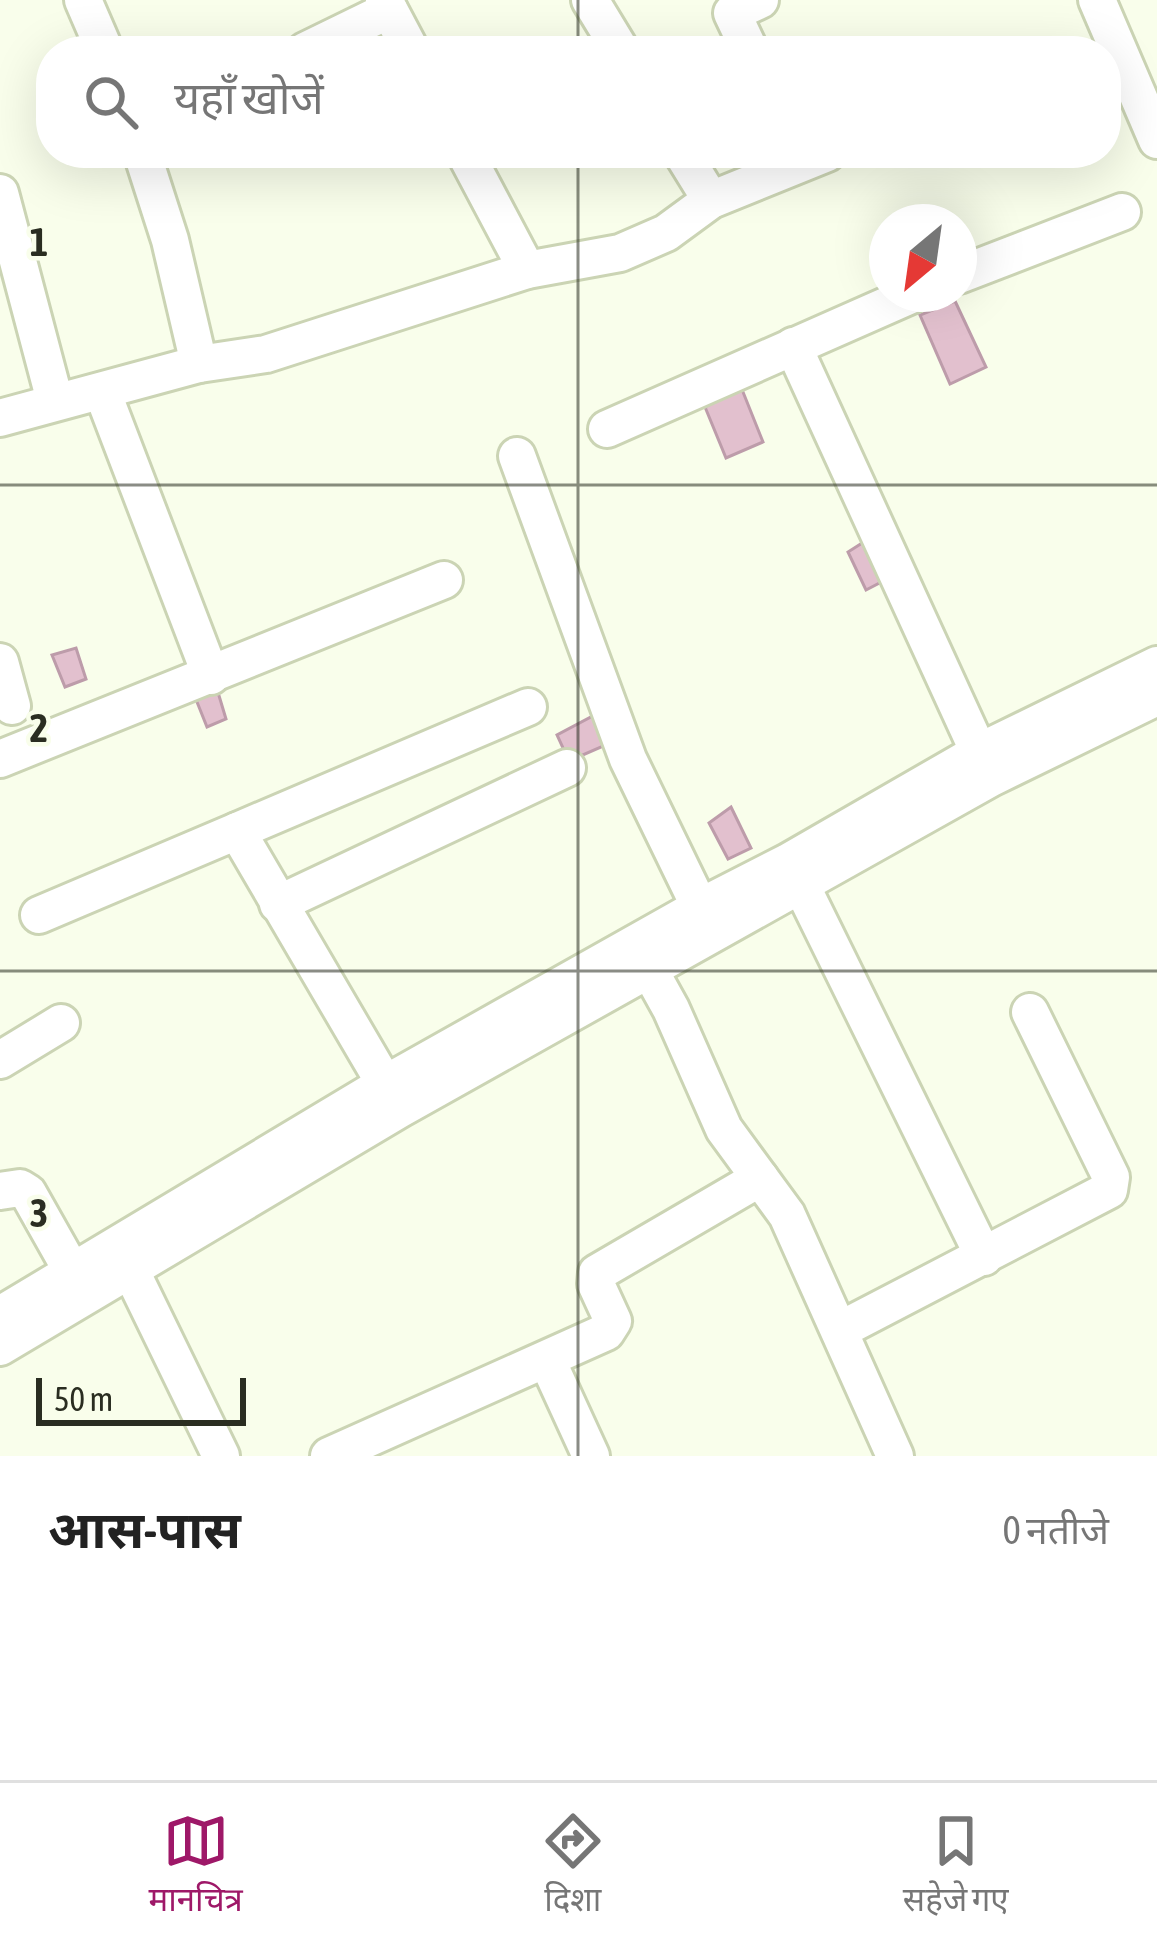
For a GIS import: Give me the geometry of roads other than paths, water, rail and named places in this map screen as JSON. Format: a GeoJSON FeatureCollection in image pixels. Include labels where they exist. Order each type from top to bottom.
{"type":"FeatureCollection","features":[{"type":"Feature","properties":{"kind":"street"},"geometry":{"type":"LineString","coordinates":[[83,0],[99,36]]}},
{"type":"Feature","properties":{"kind":"street"},"geometry":{"type":"LineString","coordinates":[[590,0],[612,36]]}},
{"type":"Feature","properties":{"kind":"street"},"geometry":{"type":"LineString","coordinates":[[1097,0],[1113,36]]}},
{"type":"Feature","properties":{"kind":"street"},"geometry":{"type":"LineString","coordinates":[[739,4],[746,36]]}},
{"type":"Feature","properties":{"kind":"street"},"geometry":{"type":"LineString","coordinates":[[331,36],[386,5],[403,36]]}},
{"type":"Feature","properties":{"kind":"street"},"geometry":{"type":"LineString","coordinates":[[1121,54],[1153,125]]}},
{"type":"Feature","properties":{"kind":"street"},"geometry":{"type":"LineString","coordinates":[[1121,113],[1153,125]]}},
{"type":"Feature","properties":{"kind":"street"},"geometry":{"type":"LineString","coordinates":[[147,168],[170,240],[199,364]]}},
{"type":"Feature","properties":{"kind":"street"},"geometry":{"type":"LineString","coordinates":[[473,168],[527,269]]}},
{"type":"Feature","properties":{"kind":"street"},"geometry":{"type":"LineString","coordinates":[[691,168],[711,200]]}},
{"type":"Feature","properties":{"kind":"street"},"geometry":{"type":"LineString","coordinates":[[0,418],[199,364],[266,354],[527,269],[586,261],[645,244],[711,200],[783,168]]}},
{"type":"Feature","properties":{"kind":"street"},"geometry":{"type":"LineString","coordinates":[[0,193],[55,401]]}},
{"type":"Feature","properties":{"kind":"street"},"geometry":{"type":"LineString","coordinates":[[977,268],[1122,212]]}},
{"type":"Feature","properties":{"kind":"street"},"geometry":{"type":"LineString","coordinates":[[607,429],[872,312]]}},
{"type":"Feature","properties":{"kind":"street"},"geometry":{"type":"LineString","coordinates":[[794,346],[985,765]]}},
{"type":"Feature","properties":{"kind":"street"},"geometry":{"type":"LineString","coordinates":[[103,391],[211,676]]}},
{"type":"Feature","properties":{"kind":"street"},"geometry":{"type":"LineString","coordinates":[[517,456],[628,759],[706,922]]}},
{"type":"Feature","properties":{"kind":"street"},"geometry":{"type":"LineString","coordinates":[[0,759],[444,580]]}},
{"type":"Feature","properties":{"kind":"street"},"geometry":{"type":"LineString","coordinates":[[0,662],[12,706]]}},
{"type":"Feature","properties":{"kind":"street"},"geometry":{"type":"LineString","coordinates":[[706,922],[802,887],[985,765],[1157,665]]}},
{"type":"Feature","properties":{"kind":"street"},"geometry":{"type":"LineString","coordinates":[[0,1315],[78,1282],[393,1097],[706,922],[788,862],[985,765],[1157,697]]}},
{"type":"Feature","properties":{"kind":"street"},"geometry":{"type":"LineString","coordinates":[[39,915],[528,707]]}},
{"type":"Feature","properties":{"kind":"street"},"geometry":{"type":"LineString","coordinates":[[278,904],[567,767]]}},
{"type":"Feature","properties":{"kind":"street"},"geometry":{"type":"LineString","coordinates":[[237,831],[393,1097]]}},
{"type":"Feature","properties":{"kind":"street"},"geometry":{"type":"LineString","coordinates":[[802,887],[984,1257]]}},
{"type":"Feature","properties":{"kind":"street"},"geometry":{"type":"LineString","coordinates":[[642,957],[671,1009],[724,1129],[787,1215],[895,1456]]}},
{"type":"Feature","properties":{"kind":"street"},"geometry":{"type":"LineString","coordinates":[[839,1330],[1109,1190],[1113,1183],[1030,1012]]}},
{"type":"Feature","properties":{"kind":"street"},"geometry":{"type":"LineString","coordinates":[[0,1060],[61,1023]]}},
{"type":"Feature","properties":{"kind":"street"},"geometry":{"type":"LineString","coordinates":[[0,1347],[78,1282],[130,1268],[393,1097]]}},
{"type":"Feature","properties":{"kind":"street"},"geometry":{"type":"LineString","coordinates":[[329,1456],[610,1329],[611,1316],[596,1284],[601,1269],[760,1178]]}},
{"type":"Feature","properties":{"kind":"street"},"geometry":{"type":"LineString","coordinates":[[0,1190],[20,1188],[28,1193],[78,1282]]}},
{"type":"Feature","properties":{"kind":"street"},"geometry":{"type":"LineString","coordinates":[[130,1268],[221,1456]]}},
{"type":"Feature","properties":{"kind":"street"},"geometry":{"type":"LineString","coordinates":[[547,1360],[591,1456]]}}]}
